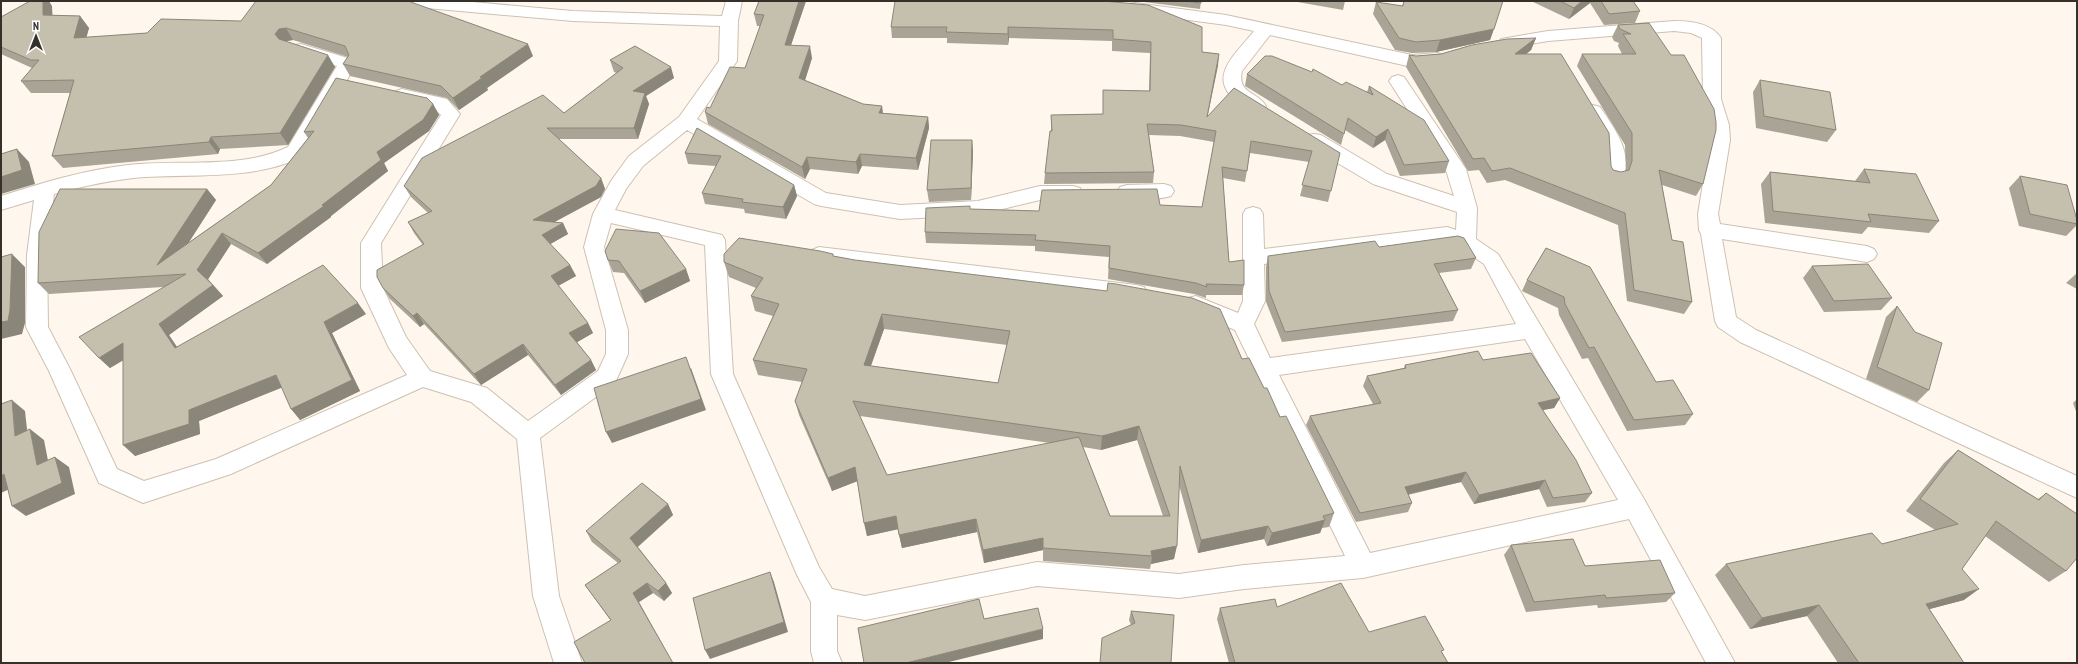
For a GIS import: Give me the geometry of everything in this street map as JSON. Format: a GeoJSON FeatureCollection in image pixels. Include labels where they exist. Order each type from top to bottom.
{"type":"FeatureCollection","features":[{"type":"Feature","properties":{"kind":"street"},"geometry":{"type":"LineString","coordinates":[[404,1],[573,16],[729,22]]}},
{"type":"Feature","properties":{"kind":"street"},"geometry":{"type":"LineString","coordinates":[[528,434],[607,377],[616,354],[617,330],[594,247],[603,214],[618,186],[636,161],[686,121],[728,61],[729,22],[734,1]]}},
{"type":"Feature","properties":{"kind":"street"},"geometry":{"type":"LineString","coordinates":[[1118,7],[1226,20],[1412,61],[1437,59],[1451,55]]}},
{"type":"Feature","properties":{"kind":"street"},"geometry":{"type":"LineString","coordinates":[[1492,46],[1548,36],[1674,26],[1687,26],[1707,33],[1712,38],[1712,99],[1720,124],[1720,140],[1708,214],[1709,230],[1726,321],[1731,326],[1754,339],[2077,487]]}},
{"type":"Feature","properties":{"kind":"street"},"geometry":{"type":"LineString","coordinates":[[1266,28],[1233,70],[1230,78],[1235,90],[1270,114]]}},
{"type":"Feature","properties":{"kind":"street"},"geometry":{"type":"LineString","coordinates":[[1548,36],[1559,55]]}},
{"type":"Feature","properties":{"kind":"street"},"geometry":{"type":"LineString","coordinates":[[1,203],[45,189],[128,172],[245,165],[286,158],[295,152],[346,83],[345,63],[293,46]]}},
{"type":"Feature","properties":{"kind":"street"},"geometry":{"type":"LineString","coordinates":[[1398,82],[1456,169],[1467,208],[1466,242]]}},
{"type":"Feature","properties":{"kind":"street"},"geometry":{"type":"LineString","coordinates":[[385,91],[440,103],[451,114],[371,243],[372,288],[397,342],[422,378],[478,395],[528,434],[546,596],[568,663]]}},
{"type":"Feature","properties":{"kind":"street"},"geometry":{"type":"LineString","coordinates":[[1585,99],[1614,145],[1616,160],[1614,176]]}},
{"type":"Feature","properties":{"kind":"street"},"geometry":{"type":"LineString","coordinates":[[686,121],[822,199],[900,212],[978,208],[1040,193],[1164,191]]}},
{"type":"Feature","properties":{"kind":"street"},"geometry":{"type":"LineString","coordinates":[[1298,130],[1380,179],[1467,208]]}},
{"type":"Feature","properties":{"kind":"street"},"geometry":{"type":"LineString","coordinates":[[45,189],[37,255],[37,327],[60,371],[108,476],[143,492],[222,466],[422,378]]}},
{"type":"Feature","properties":{"kind":"street"},"geometry":{"type":"LineString","coordinates":[[603,214],[715,240],[738,243]]}},
{"type":"Feature","properties":{"kind":"street"},"geometry":{"type":"LineString","coordinates":[[1243,324],[1254,302],[1254,214]]}},
{"type":"Feature","properties":{"kind":"street"},"geometry":{"type":"LineString","coordinates":[[1709,230],[1765,237],[1867,254]]}},
{"type":"Feature","properties":{"kind":"street"},"geometry":{"type":"LineString","coordinates":[[1254,258],[1330,247],[1447,234],[1466,242],[1491,260],[1634,506],[1721,663]]}},
{"type":"Feature","properties":{"kind":"street"},"geometry":{"type":"LineString","coordinates":[[715,240],[722,374],[810,575],[824,600],[824,651],[828,663]]}},
{"type":"Feature","properties":{"kind":"street"},"geometry":{"type":"LineString","coordinates":[[798,252],[1115,289],[1154,296]]}},
{"type":"Feature","properties":{"kind":"street"},"geometry":{"type":"LineString","coordinates":[[1178,301],[1194,304],[1243,324],[1363,566]]}},
{"type":"Feature","properties":{"kind":"street"},"geometry":{"type":"LineString","coordinates":[[1264,368],[1531,330]]}},
{"type":"Feature","properties":{"kind":"street"},"geometry":{"type":"LineString","coordinates":[[824,600],[865,608],[1037,574],[1179,586],[1244,576],[1363,566],[1634,506]]}},
{"type":"Feature","properties":{"kind":"building"},"geometry":{"type":"Polygon","coordinates":[[[30,1],[43,1],[43,15],[80,16],[74,38],[147,33],[161,19],[241,21],[256,1],[408,1],[528,44],[480,77],[482,78],[453,98],[441,86],[343,64],[349,55],[345,46],[286,28],[279,29],[275,34],[279,39],[328,55],[280,133],[211,137],[209,142],[52,156],[74,80],[21,81],[39,60],[31,60],[1,47],[1,17],[30,1]]]}},
{"type":"Feature","properties":{"kind":"building"},"geometry":{"type":"Polygon","coordinates":[[[759,1],[799,1],[785,45],[810,46],[799,78],[863,104],[882,106],[879,113],[928,117],[916,158],[860,154],[856,162],[807,157],[802,167],[705,112],[707,107],[710,108],[730,67],[745,68],[764,15],[754,14],[759,1]]]}},
{"type":"Feature","properties":{"kind":"building"},"geometry":{"type":"Polygon","coordinates":[[[895,1],[1103,1],[1148,5],[1202,27],[1202,52],[1219,54],[1207,117],[1234,88],[1340,153],[1331,191],[1302,185],[1312,151],[1251,141],[1247,171],[1222,167],[1229,262],[1244,260],[1244,285],[1206,284],[1207,287],[1196,283],[1109,268],[1110,246],[1035,240],[1036,235],[925,232],[926,208],[970,206],[970,209],[1039,211],[1042,190],[1157,189],[1160,205],[1202,207],[1216,131],[1181,125],[1147,124],[1154,172],[1045,173],[1050,131],[1052,131],[1051,115],[1103,114],[1103,90],[1150,91],[1151,42],[1113,39],[1113,30],[1008,27],[1008,34],[946,32],[947,27],[891,27],[895,1]]]}},
{"type":"Feature","properties":{"kind":"building"},"geometry":{"type":"Polygon","coordinates":[[[1185,1],[1201,1],[1201,3],[1185,1]]]}},
{"type":"Feature","properties":{"kind":"building"},"geometry":{"type":"Polygon","coordinates":[[[1404,1],[1503,1],[1494,29],[1440,40],[1416,42],[1399,38],[1376,2],[1403,6],[1404,1]]]}},
{"type":"Feature","properties":{"kind":"building"},"geometry":{"type":"Polygon","coordinates":[[[1560,1],[1582,1],[1574,8],[1560,1]]]}},
{"type":"Feature","properties":{"kind":"building"},"geometry":{"type":"Polygon","coordinates":[[[1601,1],[1633,1],[1640,11],[1609,14],[1601,1]]]}},
{"type":"Feature","properties":{"kind":"building"},"geometry":{"type":"Polygon","coordinates":[[[1649,23],[1671,55],[1684,55],[1714,109],[1716,130],[1703,184],[1659,170],[1672,240],[1683,242],[1692,302],[1634,290],[1625,213],[1510,168],[1492,171],[1484,158],[1473,159],[1409,55],[1416,56],[1441,54],[1472,45],[1507,39],[1536,38],[1515,54],[1561,54],[1609,133],[1611,166],[1613,170],[1621,172],[1629,170],[1632,161],[1632,133],[1582,54],[1636,54],[1623,34],[1631,34],[1620,29],[1618,25],[1649,23]]]}},
{"type":"Feature","properties":{"kind":"building"},"geometry":{"type":"Polygon","coordinates":[[[635,46],[671,67],[633,91],[645,93],[634,128],[547,128],[601,178],[596,186],[533,220],[563,223],[542,235],[570,265],[551,276],[588,323],[569,333],[591,360],[555,385],[523,344],[474,374],[417,313],[413,316],[383,288],[377,277],[377,270],[424,244],[408,222],[432,211],[404,186],[422,158],[543,95],[564,113],[623,68],[610,60],[635,46]]]}},
{"type":"Feature","properties":{"kind":"building"},"geometry":{"type":"Polygon","coordinates":[[[1265,56],[1272,56],[1312,72],[1313,69],[1342,85],[1346,82],[1373,95],[1369,86],[1424,120],[1449,161],[1404,165],[1388,129],[1376,137],[1348,118],[1344,134],[1247,74],[1265,56]]]}},
{"type":"Feature","properties":{"kind":"building"},"geometry":{"type":"Polygon","coordinates":[[[336,78],[427,98],[433,104],[423,120],[377,152],[381,160],[322,205],[324,206],[258,253],[222,233],[197,270],[213,285],[159,324],[175,348],[323,265],[358,303],[324,322],[352,380],[291,409],[276,375],[189,410],[189,424],[123,445],[123,343],[99,358],[79,337],[186,274],[38,283],[39,232],[60,189],[207,189],[157,265],[271,185],[314,131],[304,132],[336,78]]]}},
{"type":"Feature","properties":{"kind":"building"},"geometry":{"type":"Polygon","coordinates":[[[1760,80],[1830,92],[1836,130],[1764,116],[1760,80]]]}},
{"type":"Feature","properties":{"kind":"building"},"geometry":{"type":"Polygon","coordinates":[[[697,128],[794,185],[783,207],[742,202],[743,199],[702,193],[721,156],[685,153],[697,128]]]}},
{"type":"Feature","properties":{"kind":"building"},"geometry":{"type":"Polygon","coordinates":[[[931,140],[972,140],[971,188],[927,190],[931,140]]]}},
{"type":"Feature","properties":{"kind":"building"},"geometry":{"type":"Polygon","coordinates":[[[17,149],[22,170],[1,177],[1,154],[17,149]]]}},
{"type":"Feature","properties":{"kind":"building"},"geometry":{"type":"Polygon","coordinates":[[[1864,169],[1916,174],[1939,221],[1868,214],[1871,222],[1773,211],[1770,172],[1870,183],[1864,169]]]}},
{"type":"Feature","properties":{"kind":"building"},"geometry":{"type":"Polygon","coordinates":[[[2020,176],[2067,185],[2077,224],[2030,214],[2020,176]]]}},
{"type":"Feature","properties":{"kind":"building"},"geometry":{"type":"Polygon","coordinates":[[[616,229],[659,233],[686,269],[640,291],[619,261],[608,260],[605,251],[616,229]]]}},
{"type":"Feature","properties":{"kind":"building"},"geometry":{"type":"Polygon","coordinates":[[[1458,236],[1464,238],[1476,258],[1434,264],[1458,310],[1285,332],[1269,291],[1268,256],[1375,241],[1379,247],[1458,236]]]}},
{"type":"Feature","properties":{"kind":"building"},"geometry":{"type":"Polygon","coordinates":[[[739,238],[820,251],[833,254],[833,256],[855,260],[1107,291],[1108,283],[1116,284],[1192,298],[1220,309],[1242,359],[1249,358],[1264,388],[1267,388],[1280,417],[1286,416],[1334,513],[1323,516],[1325,520],[1272,533],[1268,526],[1201,540],[1180,466],[1177,546],[1151,551],[1152,556],[1043,548],[1043,538],[983,550],[976,519],[899,535],[896,516],[864,523],[855,467],[828,478],[795,401],[807,369],[753,360],[779,304],[751,296],[763,278],[724,262],[724,254],[739,238]],[[882,314],[864,365],[998,383],[1010,331],[882,314]],[[853,401],[887,475],[1079,437],[1110,516],[1170,516],[1139,426],[1102,436],[853,401]]]}},
{"type":"Feature","properties":{"kind":"building"},"geometry":{"type":"Polygon","coordinates":[[[1546,248],[1590,267],[1656,382],[1673,380],[1693,414],[1634,420],[1594,347],[1589,348],[1565,304],[1564,297],[1527,280],[1546,248]]]}},
{"type":"Feature","properties":{"kind":"building"},"geometry":{"type":"Polygon","coordinates":[[[12,254],[10,310],[8,321],[1,322],[1,257],[12,254]]]}},
{"type":"Feature","properties":{"kind":"building"},"geometry":{"type":"Polygon","coordinates":[[[1868,264],[1892,298],[1834,301],[1812,266],[1868,264]]]}},
{"type":"Feature","properties":{"kind":"building"},"geometry":{"type":"Polygon","coordinates":[[[1897,306],[1915,332],[1942,343],[1929,390],[1877,367],[1897,306]]]}},
{"type":"Feature","properties":{"kind":"building"},"geometry":{"type":"Polygon","coordinates":[[[1478,351],[1483,360],[1531,353],[1560,398],[1538,403],[1576,460],[1592,493],[1553,498],[1545,480],[1479,495],[1466,472],[1405,487],[1412,503],[1360,513],[1310,416],[1381,403],[1367,376],[1406,368],[1405,365],[1478,351]]]}},
{"type":"Feature","properties":{"kind":"building"},"geometry":{"type":"Polygon","coordinates":[[[686,357],[701,399],[606,432],[594,388],[686,357]]]}},
{"type":"Feature","properties":{"kind":"building"},"geometry":{"type":"Polygon","coordinates":[[[12,400],[15,436],[30,429],[37,465],[55,457],[62,483],[12,506],[4,474],[1,476],[1,404],[12,400]]]}},
{"type":"Feature","properties":{"kind":"building"},"geometry":{"type":"Polygon","coordinates":[[[1958,450],[2039,500],[2046,493],[2077,514],[2077,558],[2066,571],[1996,521],[1962,569],[1979,589],[1926,604],[1964,663],[1859,663],[1819,605],[1762,618],[1726,564],[1872,533],[1882,544],[1958,524],[1920,499],[1958,450]]]}},
{"type":"Feature","properties":{"kind":"building"},"geometry":{"type":"Polygon","coordinates":[[[642,483],[668,504],[630,538],[666,583],[658,591],[647,583],[633,593],[673,663],[585,663],[574,642],[611,620],[585,585],[621,561],[586,531],[642,483]]]}},
{"type":"Feature","properties":{"kind":"building"},"geometry":{"type":"Polygon","coordinates":[[[1573,539],[1585,566],[1660,560],[1675,593],[1606,598],[1605,595],[1534,602],[1511,545],[1573,539]]]}},
{"type":"Feature","properties":{"kind":"building"},"geometry":{"type":"Polygon","coordinates":[[[770,572],[784,622],[705,650],[693,598],[770,572]]]}},
{"type":"Feature","properties":{"kind":"building"},"geometry":{"type":"Polygon","coordinates":[[[1341,583],[1369,632],[1425,616],[1444,650],[1441,651],[1448,663],[1235,663],[1220,608],[1275,599],[1277,607],[1341,583]]]}},
{"type":"Feature","properties":{"kind":"building"},"geometry":{"type":"Polygon","coordinates":[[[979,599],[984,619],[1038,608],[1043,629],[906,663],[864,663],[858,628],[979,599]]]}},
{"type":"Feature","properties":{"kind":"building"},"geometry":{"type":"Polygon","coordinates":[[[1131,611],[1174,615],[1171,663],[1100,663],[1102,638],[1135,623],[1131,611]]]}}]}
